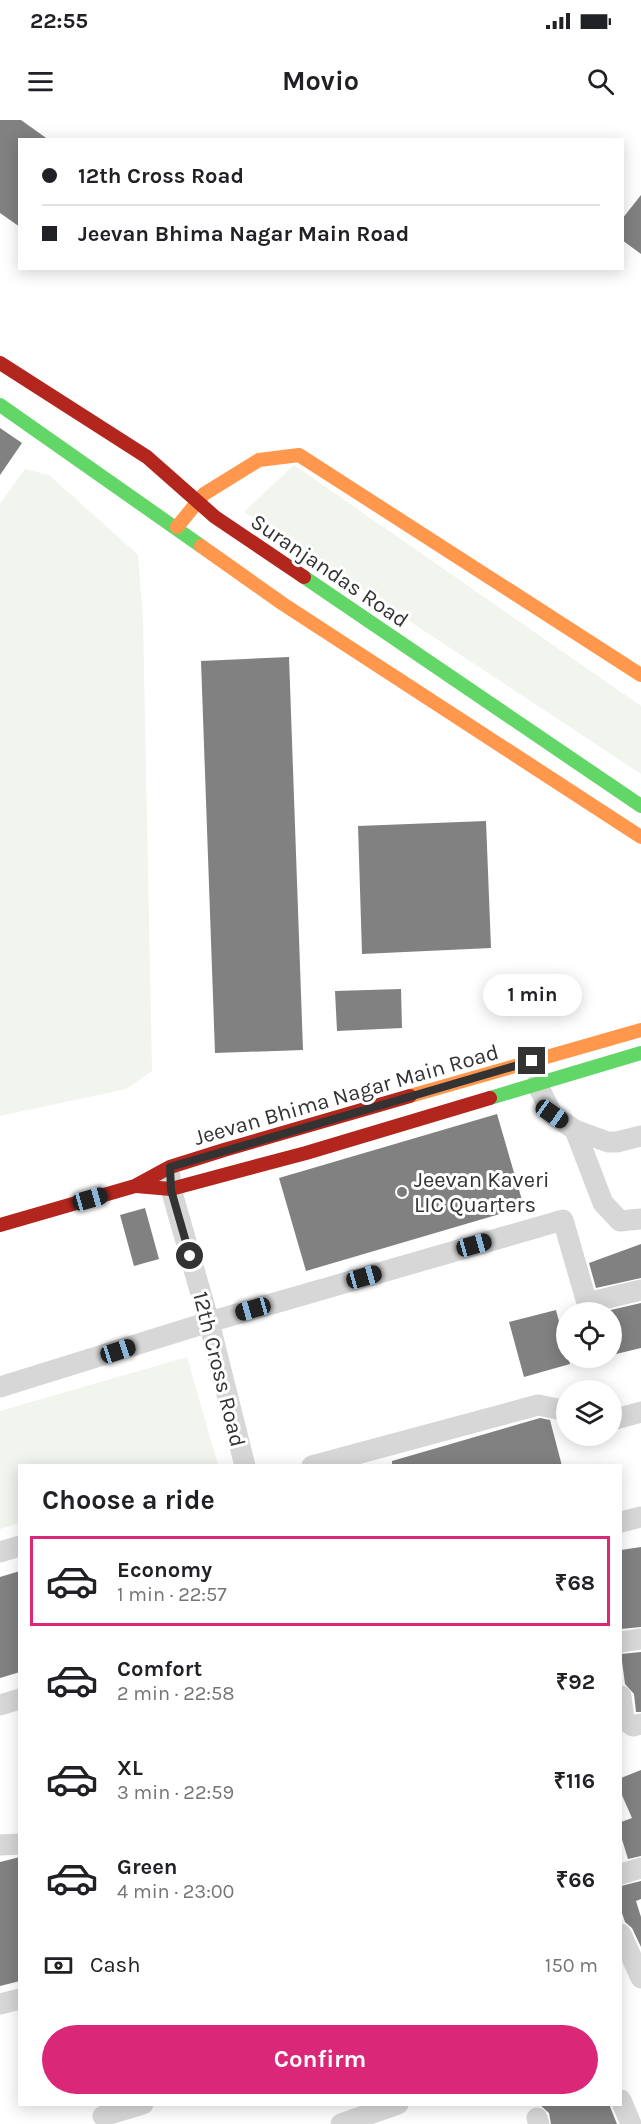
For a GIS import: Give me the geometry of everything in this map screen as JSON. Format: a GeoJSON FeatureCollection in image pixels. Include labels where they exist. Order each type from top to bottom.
{"type":"FeatureCollection","features":[{"type":"Feature","properties":{"kind":"main road","name":"Suranjandas Road"},"geometry":{"type":"LineString","coordinates":[[0,363],[147,457],[215,517],[641,806]]}},
{"type":"Feature","properties":{"kind":"main road"},"geometry":{"type":"LineString","coordinates":[[0,405],[283,604],[641,837]]}},
{"type":"Feature","properties":{"kind":"main road"},"geometry":{"type":"LineString","coordinates":[[177,528],[204,494],[259,460],[299,455],[641,675]]}},
{"type":"Feature","properties":{"kind":"main road","name":"Jeevan Bhima Nagar Main Road"},"geometry":{"type":"LineString","coordinates":[[0,1225],[135,1186],[170,1167],[641,1030]]}},
{"type":"Feature","properties":{"kind":"main road","name":"Jeevan Bhima Nagar Main Road"},"geometry":{"type":"LineString","coordinates":[[135,1186],[171,1190],[641,1053]]}},
{"type":"Feature","properties":{"kind":"street"},"geometry":{"type":"LineString","coordinates":[[537,1084],[552,1114],[575,1130],[608,1142],[641,1136]]}},
{"type":"Feature","properties":{"kind":"street"},"geometry":{"type":"LineString","coordinates":[[575,1130],[603,1203],[620,1221],[641,1219]]}},
{"type":"Feature","properties":{"kind":"street","name":"12th Cross Road"},"geometry":{"type":"LineString","coordinates":[[170,1167],[171,1190],[209,1322],[244,1464]]}},
{"type":"Feature","properties":{"kind":"street"},"geometry":{"type":"LineString","coordinates":[[0,1387],[209,1322],[563,1220],[587,1303],[641,1290]]}},
{"type":"Feature","properties":{"kind":"street"},"geometry":{"type":"LineString","coordinates":[[319,1464],[538,1405],[556,1409]]}},
{"type":"Feature","properties":{"kind":"street"},"geometry":{"type":"LineString","coordinates":[[622,1417],[641,1412]]}},
{"type":"Feature","properties":{"kind":"street"},"geometry":{"type":"LineString","coordinates":[[622,1522],[641,1517]]}},
{"type":"Feature","properties":{"kind":"street"},"geometry":{"type":"LineString","coordinates":[[0,1552],[18,1547]]}},
{"type":"Feature","properties":{"kind":"street"},"geometry":{"type":"LineString","coordinates":[[622,1642],[641,1639]]}},
{"type":"Feature","properties":{"kind":"street"},"geometry":{"type":"LineString","coordinates":[[0,1705],[18,1700]]}},
{"type":"Feature","properties":{"kind":"street"},"geometry":{"type":"LineString","coordinates":[[622,1704],[624,1720],[628,1725],[641,1724]]}},
{"type":"Feature","properties":{"kind":"street"},"geometry":{"type":"LineString","coordinates":[[0,1845],[18,1844]]}},
{"type":"Feature","properties":{"kind":"street"},"geometry":{"type":"LineString","coordinates":[[622,1874],[641,1868]]}},
{"type":"Feature","properties":{"kind":"street"},"geometry":{"type":"LineString","coordinates":[[627,1945],[641,1978]]}},
{"type":"Feature","properties":{"kind":"street"},"geometry":{"type":"LineString","coordinates":[[0,2004],[18,2000]]}},
{"type":"Feature","properties":{"kind":"street"},"geometry":{"type":"LineString","coordinates":[[622,2102],[631,2124]]}},
{"type":"Feature","properties":{"kind":"street"},"geometry":{"type":"LineString","coordinates":[[102,2115],[136,2106]]}},
{"type":"Feature","properties":{"kind":"street"},"geometry":{"type":"LineString","coordinates":[[341,2124],[392,2106]]}},
{"type":"Feature","properties":{"kind":"shaded area"},"geometry":{"type":"Polygon","coordinates":[[[294,465],[641,706],[641,774],[244,512],[294,465]]]}},
{"type":"Feature","properties":{"kind":"shaded area"},"geometry":{"type":"Polygon","coordinates":[[[25,469],[49,475],[138,555],[143,620],[152,1071],[126,1089],[0,1116],[0,504],[25,469]]]}},
{"type":"Feature","properties":{"kind":"shaded area"},"geometry":{"type":"Polygon","coordinates":[[[187,1357],[218,1464],[18,1464],[18,1523],[0,1529],[0,1411],[187,1357]]]}},
{"type":"Feature","properties":{"kind":"building"},"geometry":{"type":"Polygon","coordinates":[[[0,120],[21,120],[46,138],[18,138],[18,226],[0,213],[0,120]]]}},
{"type":"Feature","properties":{"kind":"building"},"geometry":{"type":"Polygon","coordinates":[[[641,195],[641,254],[624,241],[624,216],[641,195]]]}},
{"type":"Feature","properties":{"kind":"building"},"geometry":{"type":"Polygon","coordinates":[[[0,428],[22,443],[0,475],[0,428]]]}},
{"type":"Feature","properties":{"kind":"building"},"geometry":{"type":"Polygon","coordinates":[[[289,657],[303,1050],[215,1053],[201,661],[289,657]]]}},
{"type":"Feature","properties":{"kind":"building"},"geometry":{"type":"Polygon","coordinates":[[[486,821],[491,948],[362,954],[358,826],[486,821]]]}},
{"type":"Feature","properties":{"kind":"building"},"geometry":{"type":"Polygon","coordinates":[[[401,989],[402,1028],[337,1031],[335,991],[401,989]]]}},
{"type":"Feature","properties":{"kind":"building","name":"Jeevan Kaveri LIC Quarters"},"geometry":{"type":"Polygon","coordinates":[[[497,1114],[524,1207],[306,1271],[279,1178],[497,1114]]]}},
{"type":"Feature","properties":{"kind":"building"},"geometry":{"type":"Polygon","coordinates":[[[145,1208],[159,1259],[134,1266],[120,1215],[145,1208]]]}},
{"type":"Feature","properties":{"kind":"building"},"geometry":{"type":"Polygon","coordinates":[[[641,1244],[641,1278],[596,1288],[589,1263],[641,1244]]]}},
{"type":"Feature","properties":{"kind":"building"},"geometry":{"type":"Polygon","coordinates":[[[641,1303],[641,1348],[622,1353],[622,1307],[641,1303]]]}},
{"type":"Feature","properties":{"kind":"building"},"geometry":{"type":"Polygon","coordinates":[[[556,1310],[556,1368],[524,1377],[509,1322],[556,1310]]]}},
{"type":"Feature","properties":{"kind":"building"},"geometry":{"type":"Polygon","coordinates":[[[540,1418],[550,1420],[561,1464],[392,1464],[392,1461],[540,1418]]]}},
{"type":"Feature","properties":{"kind":"building"},"geometry":{"type":"Polygon","coordinates":[[[641,1547],[641,1627],[622,1629],[622,1550],[641,1547]]]}},
{"type":"Feature","properties":{"kind":"building"},"geometry":{"type":"Polygon","coordinates":[[[18,1572],[18,1673],[0,1678],[0,1577],[18,1572]]]}},
{"type":"Feature","properties":{"kind":"building"},"geometry":{"type":"Polygon","coordinates":[[[641,1652],[641,1712],[636,1712],[634,1694],[625,1684],[622,1654],[641,1652]]]}},
{"type":"Feature","properties":{"kind":"building"},"geometry":{"type":"Polygon","coordinates":[[[641,1770],[641,1856],[628,1859],[622,1839],[622,1822],[632,1818],[622,1795],[622,1778],[641,1770]]]}},
{"type":"Feature","properties":{"kind":"building"},"geometry":{"type":"Polygon","coordinates":[[[18,1858],[18,1982],[0,1986],[0,1862],[18,1858]]]}},
{"type":"Feature","properties":{"kind":"building"},"geometry":{"type":"Polygon","coordinates":[[[641,1881],[641,1899],[636,1901],[641,1917],[641,1947],[622,1913],[622,1886],[641,1881]]]}},
{"type":"Feature","properties":{"kind":"building"},"geometry":{"type":"Polygon","coordinates":[[[541,2106],[610,2106],[617,2124],[551,2124],[549,2113],[541,2106]]]}},
{"type":"Feature","properties":{"kind":"traffic: fast"},"geometry":{"type":"LineString","coordinates":[[0,405],[201,546]]}},
{"type":"Feature","properties":{"kind":"traffic: fast"},"geometry":{"type":"LineString","coordinates":[[304,577],[641,806]]}},
{"type":"Feature","properties":{"kind":"traffic: fast"},"geometry":{"type":"LineString","coordinates":[[490,1098],[641,1053]]}},
{"type":"Feature","properties":{"kind":"traffic: slow"},"geometry":{"type":"LineString","coordinates":[[177,527],[204,494],[259,460],[299,455],[641,675]]}},
{"type":"Feature","properties":{"kind":"traffic: slow"},"geometry":{"type":"LineString","coordinates":[[201,546],[283,604],[641,837]]}},
{"type":"Feature","properties":{"kind":"traffic: slow"},"geometry":{"type":"LineString","coordinates":[[410,1096],[641,1030]]}},
{"type":"Feature","properties":{"kind":"traffic: jam"},"geometry":{"type":"LineString","coordinates":[[0,363],[147,457],[215,517],[304,577]]}},
{"type":"Feature","properties":{"kind":"traffic: jam"},"geometry":{"type":"LineString","coordinates":[[0,1225],[135,1186],[170,1167],[224,1150],[410,1096]]}},
{"type":"Feature","properties":{"kind":"traffic: jam"},"geometry":{"type":"LineString","coordinates":[[136,1186],[171,1189],[306,1153],[490,1098]]}},
{"type":"Feature","properties":{"kind":"place","name":"Jeevan Kaveri LIC Quarters"},"geometry":{"type":"Point","coordinates":[402,1192]}},
{"type":"Feature","properties":{"kind":"route"},"geometry":{"type":"LineString","coordinates":[[190,1256],[171,1190],[170,1167],[532,1061]]}}]}
